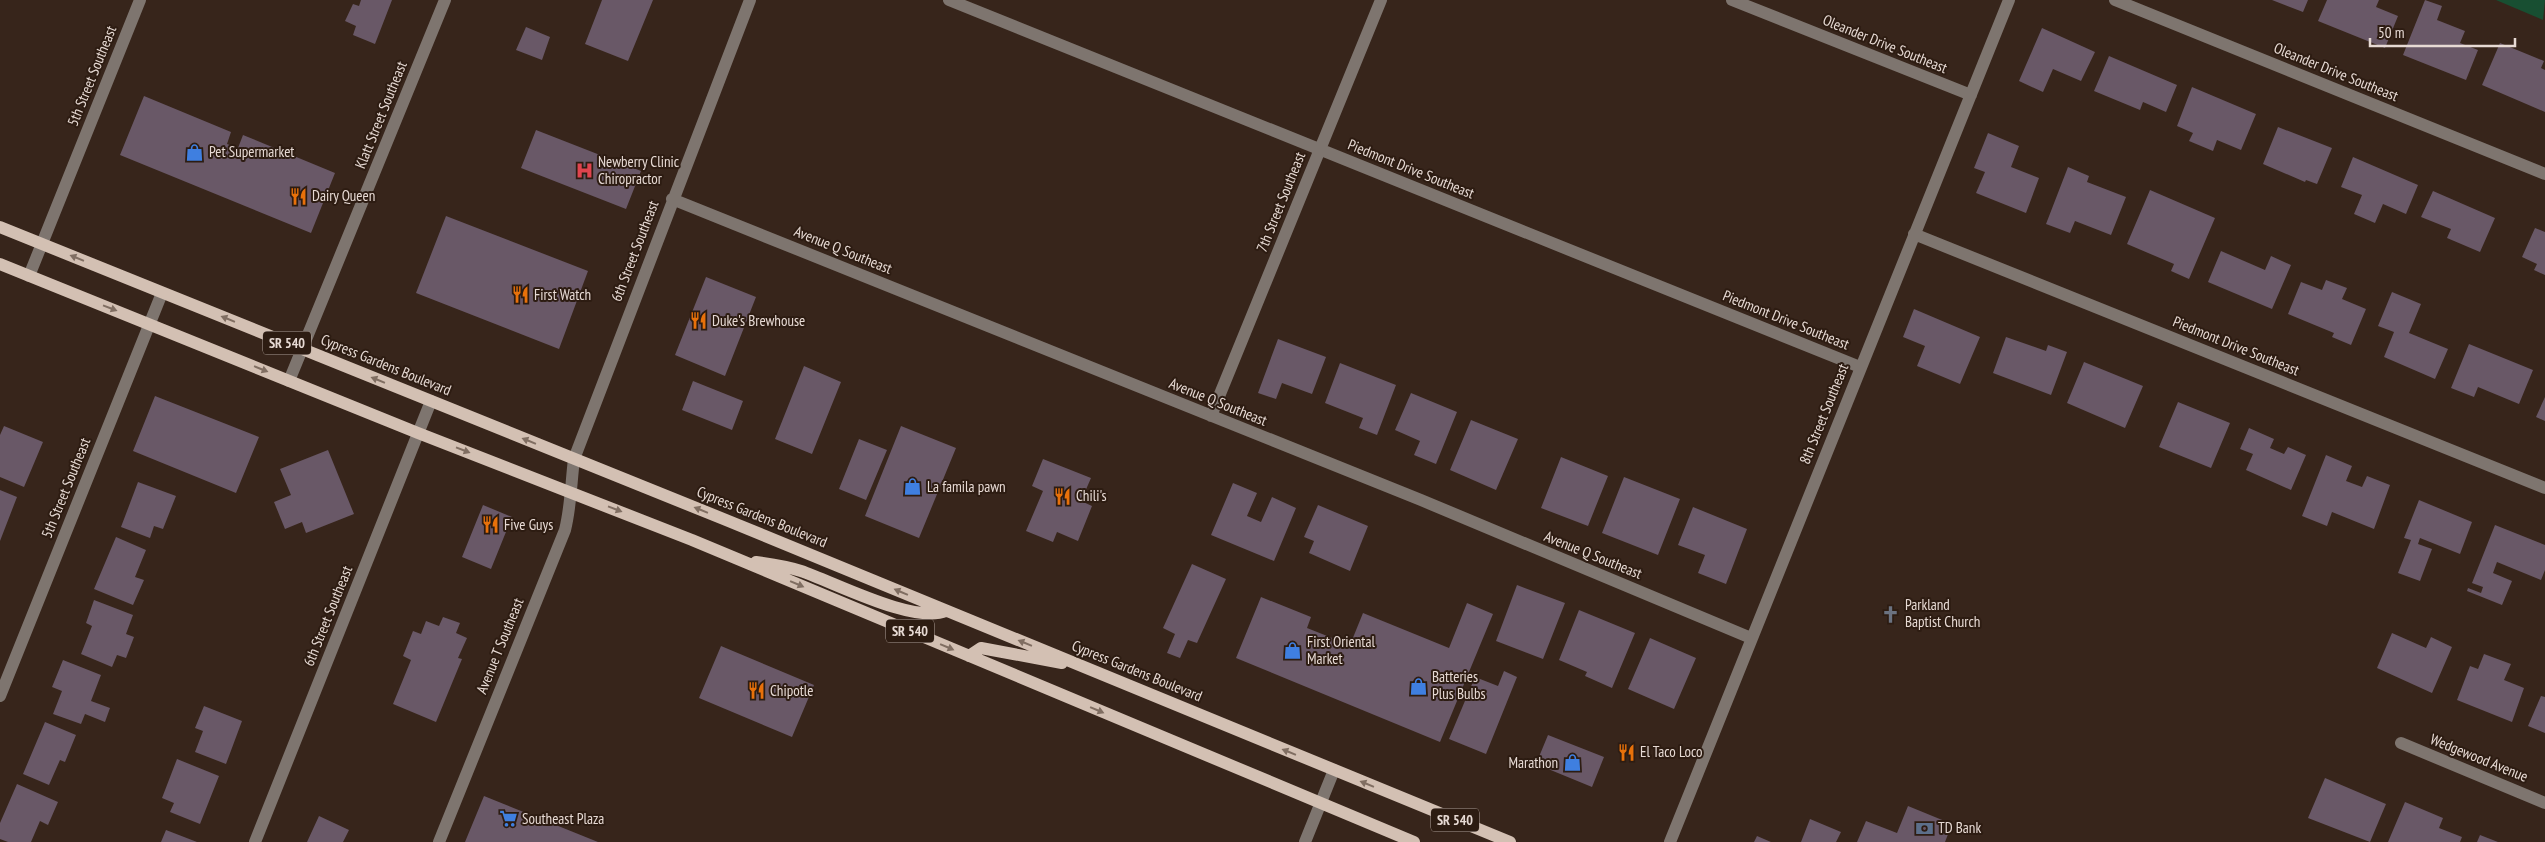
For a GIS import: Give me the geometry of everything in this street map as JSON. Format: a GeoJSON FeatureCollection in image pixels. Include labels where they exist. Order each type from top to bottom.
{"type":"FeatureCollection","features":[{"type":"Feature","properties":{"kind":"main road","name":"Cypress Gardens Boulevard"},"geometry":{"type":"LineString","coordinates":[[0,228],[574,459],[1510,842]]}},
{"type":"Feature","properties":{"kind":"main road","name":"SR 540"},"geometry":{"type":"LineString","coordinates":[[0,264],[150,323],[418,433],[569,491],[742,561],[1414,842]]}},
{"type":"Feature","properties":{"kind":"main road"},"geometry":{"type":"LineString","coordinates":[[742,561],[782,565],[800,570],[908,612],[936,615],[946,611]]}},
{"type":"Feature","properties":{"kind":"main road"},"geometry":{"type":"LineString","coordinates":[[970,656],[981,648],[997,649],[1050,662],[1077,664]]}},
{"type":"Feature","properties":{"kind":"street","name":"5th Street Southeast"},"geometry":{"type":"LineString","coordinates":[[30,276],[140,0]]}},
{"type":"Feature","properties":{"kind":"street","name":"Klatt Street Southeast"},"geometry":{"type":"LineString","coordinates":[[289,381],[445,0]]}},
{"type":"Feature","properties":{"kind":"street","name":"6th Street Southeast"},"geometry":{"type":"LineString","coordinates":[[574,459],[672,199],[750,0]]}},
{"type":"Feature","properties":{"kind":"street","name":"Piedmont Drive Southeast"},"geometry":{"type":"LineString","coordinates":[[949,0],[1860,368]]}},
{"type":"Feature","properties":{"kind":"street","name":"7th Street Southeast"},"geometry":{"type":"LineString","coordinates":[[1211,416],[1381,0]]}},
{"type":"Feature","properties":{"kind":"street","name":"Oleander Drive Southeast"},"geometry":{"type":"LineString","coordinates":[[1732,0],[1971,95]]}},
{"type":"Feature","properties":{"kind":"street","name":"8th Street Southeast"},"geometry":{"type":"LineString","coordinates":[[1670,842],[1750,638],[2009,0]]}},
{"type":"Feature","properties":{"kind":"street","name":"Oleander Drive Southeast"},"geometry":{"type":"LineString","coordinates":[[2115,0],[2545,174]]}},
{"type":"Feature","properties":{"kind":"street","name":"Avenue Q Southeast"},"geometry":{"type":"LineString","coordinates":[[672,199],[1421,500],[1750,638]]}},
{"type":"Feature","properties":{"kind":"street","name":"Piedmont Drive Southeast"},"geometry":{"type":"LineString","coordinates":[[1914,234],[2545,488]]}},
{"type":"Feature","properties":{"kind":"street","name":"5th Street Southeast"},"geometry":{"type":"LineString","coordinates":[[0,696],[162,293]]}},
{"type":"Feature","properties":{"kind":"street","name":"6th Street Southeast"},"geometry":{"type":"LineString","coordinates":[[255,842],[431,401]]}},
{"type":"Feature","properties":{"kind":"street","name":"Avenue T Southeast"},"geometry":{"type":"LineString","coordinates":[[439,842],[565,530],[571,505],[569,491],[574,459]]}},
{"type":"Feature","properties":{"kind":"street","name":"Wedgewood Avenue"},"geometry":{"type":"LineString","coordinates":[[2401,743],[2545,802]]}},
{"type":"Feature","properties":{"kind":"street"},"geometry":{"type":"LineString","coordinates":[[1305,842],[1334,770]]}},
{"type":"Feature","properties":{"kind":"green space"},"geometry":{"type":"Polygon","coordinates":[[[2496,0],[2545,0],[2543,20],[2496,0]]]}},
{"type":"Feature","properties":{"kind":"building"},"geometry":{"type":"Polygon","coordinates":[[[361,0],[392,0],[375,44],[353,35],[356,26],[345,21],[353,4],[359,6],[361,0]]]}},
{"type":"Feature","properties":{"kind":"building"},"geometry":{"type":"Polygon","coordinates":[[[602,0],[653,0],[628,61],[585,44],[602,0]]]}},
{"type":"Feature","properties":{"kind":"building"},"geometry":{"type":"Polygon","coordinates":[[[2272,0],[2308,0],[2303,12],[2272,0]]]}},
{"type":"Feature","properties":{"kind":"building"},"geometry":{"type":"Polygon","coordinates":[[[2327,0],[2379,0],[2376,7],[2398,16],[2385,48],[2318,21],[2327,0]]]}},
{"type":"Feature","properties":{"kind":"building"},"geometry":{"type":"Polygon","coordinates":[[[2425,0],[2442,6],[2437,20],[2465,31],[2460,43],[2478,50],[2466,80],[2403,55],[2425,0]]]}},
{"type":"Feature","properties":{"kind":"building"},"geometry":{"type":"Polygon","coordinates":[[[526,27],[550,37],[542,60],[516,50],[526,27]]]}},
{"type":"Feature","properties":{"kind":"building"},"geometry":{"type":"Polygon","coordinates":[[[2042,28],[2095,52],[2081,81],[2053,69],[2043,92],[2019,81],[2042,28]]]}},
{"type":"Feature","properties":{"kind":"building"},"geometry":{"type":"Polygon","coordinates":[[[2500,43],[2544,61],[2541,68],[2545,70],[2545,112],[2482,85],[2500,43]]]}},
{"type":"Feature","properties":{"kind":"building"},"geometry":{"type":"Polygon","coordinates":[[[2109,56],[2177,85],[2166,112],[2143,102],[2140,110],[2094,91],[2109,56]]]}},
{"type":"Feature","properties":{"kind":"building"},"geometry":{"type":"Polygon","coordinates":[[[2192,87],[2256,114],[2241,150],[2217,140],[2213,151],[2189,141],[2193,133],[2177,126],[2192,87]]]}},
{"type":"Feature","properties":{"kind":"building"},"geometry":{"type":"Polygon","coordinates":[[[144,96],[231,132],[227,144],[238,148],[243,135],[335,173],[311,233],[120,155],[144,96]]]}},
{"type":"Feature","properties":{"kind":"building"},"geometry":{"type":"Polygon","coordinates":[[[2278,127],[2332,148],[2317,184],[2306,180],[2305,182],[2263,164],[2278,127]]]}},
{"type":"Feature","properties":{"kind":"building"},"geometry":{"type":"Polygon","coordinates":[[[536,130],[641,171],[626,209],[521,168],[536,130]]]}},
{"type":"Feature","properties":{"kind":"building"},"geometry":{"type":"Polygon","coordinates":[[[1988,133],[2019,146],[2011,167],[2039,178],[2026,213],[1976,193],[1985,172],[1974,168],[1988,133]]]}},
{"type":"Feature","properties":{"kind":"building"},"geometry":{"type":"Polygon","coordinates":[[[2353,157],[2418,185],[2406,214],[2383,204],[2375,223],[2354,214],[2362,195],[2341,187],[2353,157]]]}},
{"type":"Feature","properties":{"kind":"building"},"geometry":{"type":"Polygon","coordinates":[[[2068,167],[2089,176],[2087,182],[2126,197],[2111,235],[2075,221],[2070,233],[2046,224],[2068,167]]]}},
{"type":"Feature","properties":{"kind":"building"},"geometry":{"type":"Polygon","coordinates":[[[2150,190],[2215,218],[2189,279],[2171,271],[2174,264],[2127,244],[2150,190]]]}},
{"type":"Feature","properties":{"kind":"building"},"geometry":{"type":"Polygon","coordinates":[[[2433,191],[2495,218],[2480,252],[2447,238],[2451,229],[2421,217],[2433,191]]]}},
{"type":"Feature","properties":{"kind":"building"},"geometry":{"type":"Polygon","coordinates":[[[446,216],[588,271],[559,349],[416,293],[446,216]]]}},
{"type":"Feature","properties":{"kind":"building"},"geometry":{"type":"Polygon","coordinates":[[[2535,228],[2545,232],[2545,275],[2534,270],[2537,264],[2522,257],[2535,228]]]}},
{"type":"Feature","properties":{"kind":"building"},"geometry":{"type":"Polygon","coordinates":[[[2221,251],[2265,270],[2271,256],[2291,265],[2272,309],[2208,282],[2221,251]]]}},
{"type":"Feature","properties":{"kind":"building"},"geometry":{"type":"Polygon","coordinates":[[[706,277],[756,297],[725,376],[675,355],[706,277]]]}},
{"type":"Feature","properties":{"kind":"building"},"geometry":{"type":"Polygon","coordinates":[[[2326,280],[2347,288],[2342,299],[2366,309],[2351,345],[2332,337],[2334,333],[2288,314],[2301,282],[2322,290],[2326,280]]]}},
{"type":"Feature","properties":{"kind":"building"},"geometry":{"type":"Polygon","coordinates":[[[2392,292],[2421,304],[2409,333],[2448,349],[2435,379],[2384,357],[2394,332],[2378,326],[2392,292]]]}},
{"type":"Feature","properties":{"kind":"building"},"geometry":{"type":"Polygon","coordinates":[[[1914,309],[1980,337],[1960,384],[1917,366],[1925,346],[1903,337],[1914,309]]]}},
{"type":"Feature","properties":{"kind":"building"},"geometry":{"type":"Polygon","coordinates":[[[2006,337],[2046,351],[2048,345],[2067,352],[2051,395],[1993,373],[2006,337]]]}},
{"type":"Feature","properties":{"kind":"building"},"geometry":{"type":"Polygon","coordinates":[[[1278,339],[1326,357],[1312,394],[1282,383],[1276,399],[1258,393],[1278,339]]]}},
{"type":"Feature","properties":{"kind":"building"},"geometry":{"type":"Polygon","coordinates":[[[2469,344],[2533,370],[2519,404],[2478,387],[2474,397],[2451,388],[2469,344]]]}},
{"type":"Feature","properties":{"kind":"building"},"geometry":{"type":"Polygon","coordinates":[[[2084,362],[2143,386],[2125,428],[2067,403],[2084,362]]]}},
{"type":"Feature","properties":{"kind":"building"},"geometry":{"type":"Polygon","coordinates":[[[1340,363],[1396,385],[1377,435],[1359,428],[1363,418],[1325,403],[1340,363]]]}},
{"type":"Feature","properties":{"kind":"building"},"geometry":{"type":"Polygon","coordinates":[[[804,366],[841,382],[812,454],[775,439],[804,366]]]}},
{"type":"Feature","properties":{"kind":"building"},"geometry":{"type":"Polygon","coordinates":[[[693,381],[743,401],[732,430],[682,410],[693,381]]]}},
{"type":"Feature","properties":{"kind":"building"},"geometry":{"type":"Polygon","coordinates":[[[1411,393],[1457,412],[1436,464],[1414,455],[1420,441],[1395,430],[1411,393]]]}},
{"type":"Feature","properties":{"kind":"building"},"geometry":{"type":"Polygon","coordinates":[[[155,396],[259,437],[236,493],[133,451],[155,396]]]}},
{"type":"Feature","properties":{"kind":"building"},"geometry":{"type":"Polygon","coordinates":[[[2545,397],[2545,421],[2536,417],[2545,397]]]}},
{"type":"Feature","properties":{"kind":"building"},"geometry":{"type":"Polygon","coordinates":[[[2178,402],[2230,423],[2211,468],[2159,447],[2178,402]]]}},
{"type":"Feature","properties":{"kind":"building"},"geometry":{"type":"Polygon","coordinates":[[[1471,420],[1518,439],[1496,490],[1450,470],[1471,420]]]}},
{"type":"Feature","properties":{"kind":"building"},"geometry":{"type":"Polygon","coordinates":[[[4,426],[43,442],[24,487],[0,477],[0,435],[4,426]]]}},
{"type":"Feature","properties":{"kind":"building"},"geometry":{"type":"Polygon","coordinates":[[[901,426],[956,448],[919,538],[865,516],[901,426]]]}},
{"type":"Feature","properties":{"kind":"building"},"geometry":{"type":"Polygon","coordinates":[[[2249,428],[2274,439],[2270,448],[2284,454],[2288,447],[2306,455],[2291,490],[2246,470],[2253,454],[2240,449],[2249,428]]]}},
{"type":"Feature","properties":{"kind":"building"},"geometry":{"type":"Polygon","coordinates":[[[859,439],[887,450],[866,500],[839,489],[859,439]]]}},
{"type":"Feature","properties":{"kind":"building"},"geometry":{"type":"Polygon","coordinates":[[[328,450],[354,514],[306,533],[302,522],[285,529],[274,502],[291,495],[280,469],[328,450]]]}},
{"type":"Feature","properties":{"kind":"building"},"geometry":{"type":"Polygon","coordinates":[[[2326,455],[2352,466],[2346,481],[2362,487],[2367,476],[2390,485],[2374,529],[2332,512],[2327,526],[2302,516],[2326,455]]]}},
{"type":"Feature","properties":{"kind":"building"},"geometry":{"type":"Polygon","coordinates":[[[1561,457],[1608,476],[1588,526],[1541,508],[1561,457]]]}},
{"type":"Feature","properties":{"kind":"building","name":"Chili's"},"geometry":{"type":"Polygon","coordinates":[[[1043,459],[1091,478],[1081,501],[1092,506],[1078,541],[1057,532],[1053,542],[1026,531],[1043,491],[1032,486],[1043,459]]]}},
{"type":"Feature","properties":{"kind":"building"},"geometry":{"type":"Polygon","coordinates":[[[1624,477],[1680,499],[1658,555],[1602,533],[1624,477]]]}},
{"type":"Feature","properties":{"kind":"building"},"geometry":{"type":"Polygon","coordinates":[[[138,482],[176,496],[163,529],[154,526],[150,538],[121,527],[138,482]]]}},
{"type":"Feature","properties":{"kind":"building"},"geometry":{"type":"Polygon","coordinates":[[[1233,483],[1257,493],[1247,516],[1261,522],[1272,497],[1296,508],[1274,561],[1211,535],[1233,483]]]}},
{"type":"Feature","properties":{"kind":"building"},"geometry":{"type":"Polygon","coordinates":[[[0,490],[17,497],[0,541],[0,490]]]}},
{"type":"Feature","properties":{"kind":"building"},"geometry":{"type":"Polygon","coordinates":[[[2419,500],[2472,522],[2460,554],[2420,538],[2418,544],[2432,549],[2420,581],[2398,573],[2411,540],[2404,538],[2419,500]]]}},
{"type":"Feature","properties":{"kind":"building"},"geometry":{"type":"Polygon","coordinates":[[[483,505],[512,517],[491,569],[462,557],[483,505]]]}},
{"type":"Feature","properties":{"kind":"building"},"geometry":{"type":"Polygon","coordinates":[[[1318,505],[1368,526],[1350,571],[1309,553],[1314,541],[1304,537],[1318,505]]]}},
{"type":"Feature","properties":{"kind":"building"},"geometry":{"type":"Polygon","coordinates":[[[1693,507],[1747,529],[1726,584],[1698,573],[1705,555],[1678,545],[1693,507]]]}},
{"type":"Feature","properties":{"kind":"building"},"geometry":{"type":"Polygon","coordinates":[[[2495,525],[2545,545],[2545,570],[2541,580],[2497,562],[2493,573],[2512,581],[2502,605],[2467,591],[2468,588],[2481,593],[2483,587],[2472,583],[2495,525]]]}},
{"type":"Feature","properties":{"kind":"building"},"geometry":{"type":"Polygon","coordinates":[[[116,537],[146,550],[135,577],[144,580],[133,605],[94,589],[116,537]]]}},
{"type":"Feature","properties":{"kind":"building"},"geometry":{"type":"Polygon","coordinates":[[[1192,564],[1226,579],[1197,643],[1188,640],[1180,658],[1167,653],[1175,634],[1163,628],[1192,564]]]}},
{"type":"Feature","properties":{"kind":"building"},"geometry":{"type":"Polygon","coordinates":[[[1517,585],[1565,603],[1543,659],[1496,641],[1517,585]]]}},
{"type":"Feature","properties":{"kind":"building"},"geometry":{"type":"Polygon","coordinates":[[[1261,597],[1311,617],[1307,628],[1350,645],[1363,613],[1449,648],[1467,603],[1493,614],[1440,742],[1236,658],[1261,597]]]}},
{"type":"Feature","properties":{"kind":"building"},"geometry":{"type":"Polygon","coordinates":[[[94,600],[133,615],[126,634],[134,637],[126,658],[117,655],[112,667],[81,654],[92,626],[86,623],[94,600]]]}},
{"type":"Feature","properties":{"kind":"building"},"geometry":{"type":"Polygon","coordinates":[[[1579,610],[1635,633],[1612,688],[1585,676],[1587,672],[1559,660],[1579,610]]]}},
{"type":"Feature","properties":{"kind":"building"},"geometry":{"type":"Polygon","coordinates":[[[443,617],[460,623],[456,633],[467,638],[458,658],[462,659],[436,722],[393,704],[411,660],[403,656],[413,631],[421,634],[426,621],[439,626],[443,617]]]}},
{"type":"Feature","properties":{"kind":"building"},"geometry":{"type":"Polygon","coordinates":[[[2392,633],[2426,648],[2431,637],[2452,647],[2432,693],[2377,668],[2392,633]]]}},
{"type":"Feature","properties":{"kind":"building"},"geometry":{"type":"Polygon","coordinates":[[[1650,638],[1696,658],[1674,709],[1628,689],[1650,638]]]}},
{"type":"Feature","properties":{"kind":"building","name":"Chipotle"},"geometry":{"type":"Polygon","coordinates":[[[721,646],[814,685],[792,737],[699,698],[721,646]]]}},
{"type":"Feature","properties":{"kind":"building"},"geometry":{"type":"Polygon","coordinates":[[[2484,654],[2511,664],[2504,680],[2524,688],[2512,722],[2457,700],[2470,666],[2478,669],[2484,654]]]}},
{"type":"Feature","properties":{"kind":"building"},"geometry":{"type":"Polygon","coordinates":[[[63,660],[101,675],[91,701],[110,708],[105,722],[85,714],[81,724],[53,714],[62,691],[52,687],[63,660]]]}},
{"type":"Feature","properties":{"kind":"building"},"geometry":{"type":"Polygon","coordinates":[[[1504,671],[1517,677],[1486,754],[1449,739],[1475,677],[1498,686],[1504,671]]]}},
{"type":"Feature","properties":{"kind":"building"},"geometry":{"type":"Polygon","coordinates":[[[2541,696],[2545,697],[2545,733],[2528,726],[2541,696]]]}},
{"type":"Feature","properties":{"kind":"building"},"geometry":{"type":"Polygon","coordinates":[[[204,706],[242,721],[226,764],[195,752],[203,731],[195,728],[204,706]]]}},
{"type":"Feature","properties":{"kind":"building"},"geometry":{"type":"Polygon","coordinates":[[[45,722],[76,735],[65,762],[60,760],[49,785],[23,774],[45,722]]]}},
{"type":"Feature","properties":{"kind":"building"},"geometry":{"type":"Polygon","coordinates":[[[1548,735],[1604,757],[1592,787],[1536,764],[1548,735]]]}},
{"type":"Feature","properties":{"kind":"building"},"geometry":{"type":"Polygon","coordinates":[[[177,759],[219,776],[200,824],[170,812],[174,803],[162,798],[177,759]]]}},
{"type":"Feature","properties":{"kind":"building"},"geometry":{"type":"Polygon","coordinates":[[[2325,778],[2386,804],[2370,842],[2308,818],[2325,778]]]}},
{"type":"Feature","properties":{"kind":"building"},"geometry":{"type":"Polygon","coordinates":[[[17,784],[58,802],[48,825],[40,821],[31,842],[8,842],[0,839],[0,823],[17,784]]]}},
{"type":"Feature","properties":{"kind":"building","name":"Southeast Plaza"},"geometry":{"type":"Polygon","coordinates":[[[484,796],[598,842],[465,842],[484,796]]]}},
{"type":"Feature","properties":{"kind":"building"},"geometry":{"type":"Polygon","coordinates":[[[2405,802],[2443,818],[2439,828],[2462,837],[2460,842],[2388,842],[2405,802]]]}},
{"type":"Feature","properties":{"kind":"building","name":"TD Bank"},"geometry":{"type":"Polygon","coordinates":[[[1908,806],[1952,824],[1945,842],[1857,842],[1866,821],[1897,833],[1908,806]]]}},
{"type":"Feature","properties":{"kind":"building"},"geometry":{"type":"Polygon","coordinates":[[[319,816],[349,830],[343,842],[307,842],[319,816]]]}},
{"type":"Feature","properties":{"kind":"building"},"geometry":{"type":"Polygon","coordinates":[[[1810,819],[1841,832],[1836,842],[1801,842],[1810,819]]]}},
{"type":"Feature","properties":{"kind":"building"},"geometry":{"type":"Polygon","coordinates":[[[166,830],[197,842],[161,842],[166,830]]]}},
{"type":"Feature","properties":{"kind":"building"},"geometry":{"type":"Polygon","coordinates":[[[2480,835],[2498,842],[2477,842],[2480,835]]]}},
{"type":"Feature","properties":{"kind":"building"},"geometry":{"type":"Polygon","coordinates":[[[1757,836],[1771,842],[1754,842],[1757,836]]]}},
{"type":"Feature","properties":{"kind":"place","name":"Pet Supermarket"},"geometry":{"type":"Point","coordinates":[195,152]}},
{"type":"Feature","properties":{"kind":"place","name":"Newberry Clinic Chiropractor"},"geometry":{"type":"Point","coordinates":[584,171]}},
{"type":"Feature","properties":{"kind":"place","name":"Dairy Queen"},"geometry":{"type":"Point","coordinates":[298,196]}},
{"type":"Feature","properties":{"kind":"place","name":"First Watch"},"geometry":{"type":"Point","coordinates":[520,295]}},
{"type":"Feature","properties":{"kind":"place","name":"Duke's Brewhouse"},"geometry":{"type":"Point","coordinates":[698,321]}},
{"type":"Feature","properties":{"kind":"place","name":"La famila pawn"},"geometry":{"type":"Point","coordinates":[913,487]}},
{"type":"Feature","properties":{"kind":"place","name":"Chili's"},"geometry":{"type":"Point","coordinates":[1062,496]}},
{"type":"Feature","properties":{"kind":"place","name":"Five Guys"},"geometry":{"type":"Point","coordinates":[490,525]}},
{"type":"Feature","properties":{"kind":"place","name":"Parkland Baptist Church"},"geometry":{"type":"Point","coordinates":[1891,614]}},
{"type":"Feature","properties":{"kind":"place","name":"First Oriental Market"},"geometry":{"type":"Point","coordinates":[1293,651]}},
{"type":"Feature","properties":{"kind":"place","name":"Batteries Plus Bulbs"},"geometry":{"type":"Point","coordinates":[1418,686]}},
{"type":"Feature","properties":{"kind":"place","name":"Chipotle"},"geometry":{"type":"Point","coordinates":[756,691]}},
{"type":"Feature","properties":{"kind":"place","name":"El Taco Loco"},"geometry":{"type":"Point","coordinates":[1626,752]}},
{"type":"Feature","properties":{"kind":"place","name":"Marathon"},"geometry":{"type":"Point","coordinates":[1572,763]}},
{"type":"Feature","properties":{"kind":"place","name":"Southeast Plaza"},"geometry":{"type":"Point","coordinates":[508,819]}},
{"type":"Feature","properties":{"kind":"place","name":"TD Bank"},"geometry":{"type":"Point","coordinates":[1924,828]}}]}
